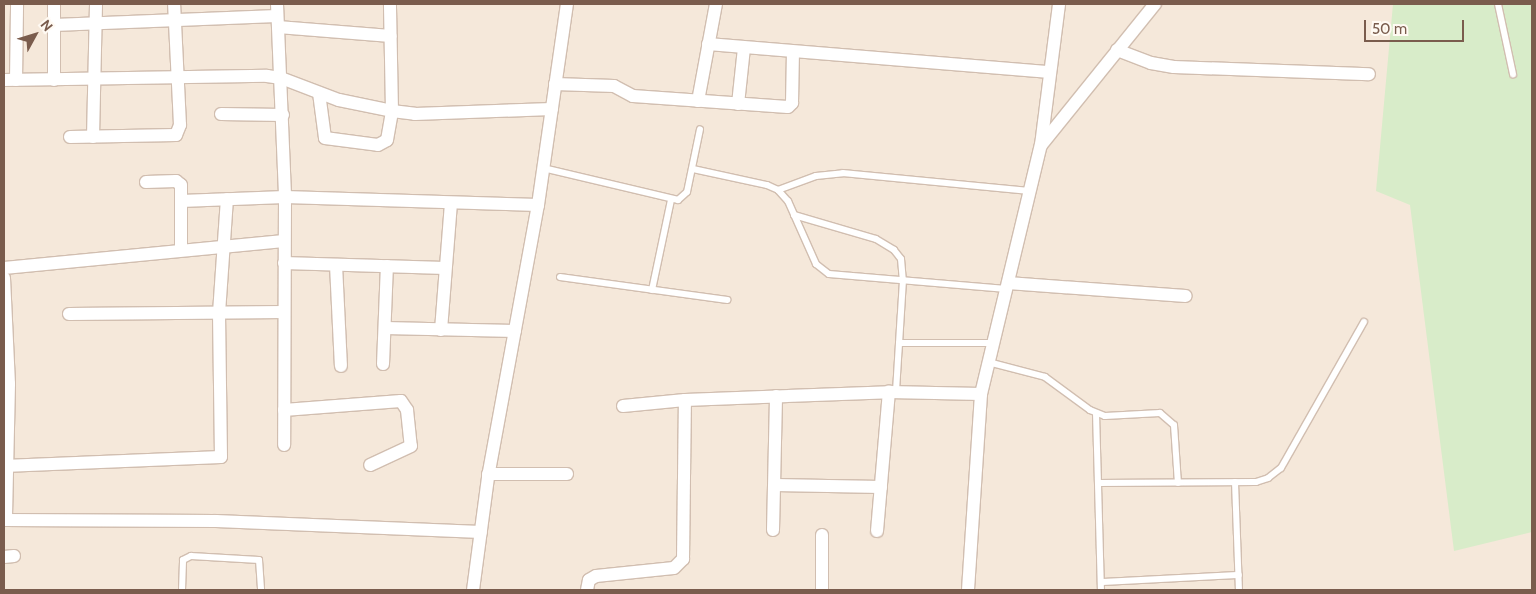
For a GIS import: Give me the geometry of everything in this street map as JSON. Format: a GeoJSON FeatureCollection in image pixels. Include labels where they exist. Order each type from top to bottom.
{"type":"FeatureCollection","features":[{"type":"Feature","properties":{"kind":"street"},"geometry":{"type":"LineString","coordinates":[[17,4],[10,80],[178,76],[281,78],[319,92],[392,112],[415,114],[552,109]]}},
{"type":"Feature","properties":{"kind":"street"},"geometry":{"type":"LineString","coordinates":[[54,4],[54,80]]}},
{"type":"Feature","properties":{"kind":"street"},"geometry":{"type":"LineString","coordinates":[[93,137],[96,4]]}},
{"type":"Feature","properties":{"kind":"street"},"geometry":{"type":"LineString","coordinates":[[70,137],[176,135],[180,125],[174,4]]}},
{"type":"Feature","properties":{"kind":"street"},"geometry":{"type":"LineString","coordinates":[[319,92],[323,133],[329,141],[384,144],[392,112],[390,4]]}},
{"type":"Feature","properties":{"kind":"street"},"geometry":{"type":"LineString","coordinates":[[473,590],[488,474],[538,206],[567,4]]}},
{"type":"Feature","properties":{"kind":"street"},"geometry":{"type":"LineString","coordinates":[[698,101],[716,4]]}},
{"type":"Feature","properties":{"kind":"street"},"geometry":{"type":"LineString","coordinates":[[968,590],[981,394],[1041,145],[1058,4]]}},
{"type":"Feature","properties":{"kind":"street"},"geometry":{"type":"LineString","coordinates":[[1041,145],[1155,4]]}},
{"type":"Feature","properties":{"kind":"street"},"geometry":{"type":"LineString","coordinates":[[54,25],[277,15],[390,36]]}},
{"type":"Feature","properties":{"kind":"street"},"geometry":{"type":"LineString","coordinates":[[277,15],[283,115],[285,197],[284,444]]}},
{"type":"Feature","properties":{"kind":"street"},"geometry":{"type":"LineString","coordinates":[[708,44],[794,53],[1050,72]]}},
{"type":"Feature","properties":{"kind":"street"},"geometry":{"type":"LineString","coordinates":[[738,104],[744,48]]}},
{"type":"Feature","properties":{"kind":"street"},"geometry":{"type":"LineString","coordinates":[[1117,50],[1151,63],[1174,67],[1369,74]]}},
{"type":"Feature","properties":{"kind":"street"},"geometry":{"type":"LineString","coordinates":[[555,84],[614,86],[633,96],[791,106],[794,53]]}},
{"type":"Feature","properties":{"kind":"street"},"geometry":{"type":"LineString","coordinates":[[221,114],[283,115]]}},
{"type":"Feature","properties":{"kind":"street"},"geometry":{"type":"LineString","coordinates":[[146,182],[179,182],[181,250]]}},
{"type":"Feature","properties":{"kind":"street"},"geometry":{"type":"LineString","coordinates":[[181,200],[285,197],[538,206]]}},
{"type":"Feature","properties":{"kind":"street"},"geometry":{"type":"LineString","coordinates":[[6,466],[222,457],[219,313],[227,199]]}},
{"type":"Feature","properties":{"kind":"street"},"geometry":{"type":"LineString","coordinates":[[441,330],[450,203]]}},
{"type":"Feature","properties":{"kind":"street"},"geometry":{"type":"LineString","coordinates":[[4,268],[284,241]]}},
{"type":"Feature","properties":{"kind":"street"},"geometry":{"type":"LineString","coordinates":[[284,263],[446,268]]}},
{"type":"Feature","properties":{"kind":"street"},"geometry":{"type":"LineString","coordinates":[[336,265],[341,366]]}},
{"type":"Feature","properties":{"kind":"street"},"geometry":{"type":"LineString","coordinates":[[383,364],[387,266]]}},
{"type":"Feature","properties":{"kind":"street"},"geometry":{"type":"LineString","coordinates":[[4,278],[9,384],[5,520],[207,521],[480,532]]}},
{"type":"Feature","properties":{"kind":"street"},"geometry":{"type":"LineString","coordinates":[[1007,286],[1186,296]]}},
{"type":"Feature","properties":{"kind":"street"},"geometry":{"type":"LineString","coordinates":[[69,314],[284,312]]}},
{"type":"Feature","properties":{"kind":"street"},"geometry":{"type":"LineString","coordinates":[[385,328],[515,331]]}},
{"type":"Feature","properties":{"kind":"street"},"geometry":{"type":"LineString","coordinates":[[623,406],[685,400],[892,392],[981,394]]}},
{"type":"Feature","properties":{"kind":"street"},"geometry":{"type":"LineString","coordinates":[[877,531],[892,392]]}},
{"type":"Feature","properties":{"kind":"street"},"geometry":{"type":"LineString","coordinates":[[773,530],[776,396]]}},
{"type":"Feature","properties":{"kind":"street"},"geometry":{"type":"LineString","coordinates":[[587,590],[589,580],[596,576],[674,568],[683,560],[685,400]]}},
{"type":"Feature","properties":{"kind":"street"},"geometry":{"type":"LineString","coordinates":[[284,410],[400,401],[408,410],[411,446],[370,465]]}},
{"type":"Feature","properties":{"kind":"street"},"geometry":{"type":"LineString","coordinates":[[488,474],[567,474]]}},
{"type":"Feature","properties":{"kind":"street"},"geometry":{"type":"LineString","coordinates":[[775,485],[881,487]]}},
{"type":"Feature","properties":{"kind":"street"},"geometry":{"type":"LineString","coordinates":[[822,535],[822,590]]}},
{"type":"Feature","properties":{"kind":"lane"},"geometry":{"type":"LineString","coordinates":[[1498,4],[1513,74]]}},
{"type":"Feature","properties":{"kind":"lane"},"geometry":{"type":"LineString","coordinates":[[543,168],[671,200],[678,200],[687,192],[700,129]]}},
{"type":"Feature","properties":{"kind":"lane"},"geometry":{"type":"LineString","coordinates":[[693,169],[767,185],[778,190],[788,201],[822,270],[829,274],[1007,286]]}},
{"type":"Feature","properties":{"kind":"lane"},"geometry":{"type":"LineString","coordinates":[[778,190],[816,176],[843,173],[1030,191]]}},
{"type":"Feature","properties":{"kind":"lane"},"geometry":{"type":"LineString","coordinates":[[652,290],[671,200]]}},
{"type":"Feature","properties":{"kind":"lane"},"geometry":{"type":"LineString","coordinates":[[794,215],[876,239],[894,250],[901,259],[903,280],[899,343],[892,392]]}},
{"type":"Feature","properties":{"kind":"lane"},"geometry":{"type":"LineString","coordinates":[[560,276],[727,300]]}},
{"type":"Feature","properties":{"kind":"lane"},"geometry":{"type":"LineString","coordinates":[[1098,483],[1256,482],[1281,468],[1364,322]]}},
{"type":"Feature","properties":{"kind":"lane"},"geometry":{"type":"LineString","coordinates":[[899,343],[993,343]]}},
{"type":"Feature","properties":{"kind":"lane"},"geometry":{"type":"LineString","coordinates":[[988,362],[1045,377],[1096,413],[1105,416],[1160,412],[1174,425],[1177,439],[1178,482]]}},
{"type":"Feature","properties":{"kind":"lane"},"geometry":{"type":"LineString","coordinates":[[1096,413],[1101,590]]}},
{"type":"Feature","properties":{"kind":"lane"},"geometry":{"type":"LineString","coordinates":[[1235,482],[1239,590]]}},
{"type":"Feature","properties":{"kind":"lane"},"geometry":{"type":"LineString","coordinates":[[182,590],[183,560],[191,556],[255,558],[261,564],[261,590]]}},
{"type":"Feature","properties":{"kind":"lane"},"geometry":{"type":"LineString","coordinates":[[1101,582],[1238,575]]}},
{"type":"Feature","properties":{"kind":"shaded area"},"geometry":{"type":"Polygon","coordinates":[[[4,4],[1532,4],[1532,590],[4,590],[4,4]]]}},
{"type":"Feature","properties":{"kind":"green space"},"geometry":{"type":"Polygon","coordinates":[[[1393,4],[1532,4],[1532,532],[1454,551],[1410,205],[1376,191],[1393,4]]]}}]}
